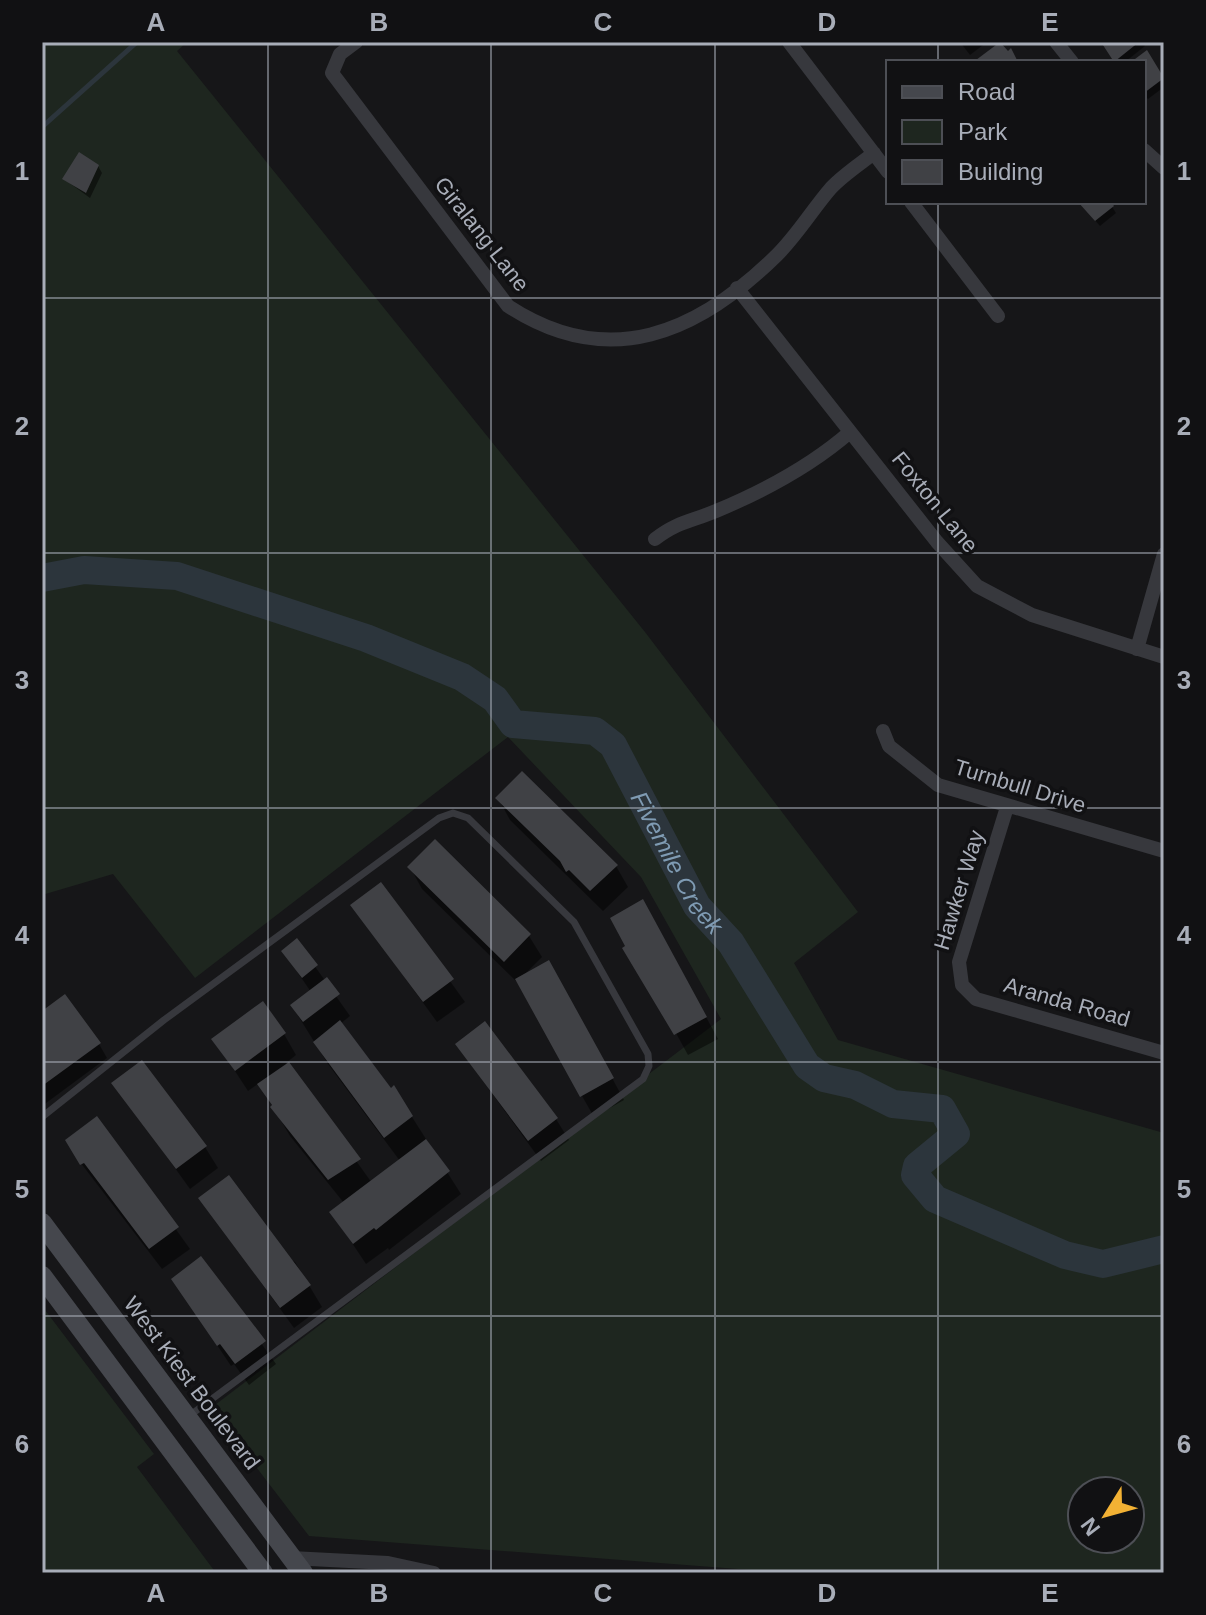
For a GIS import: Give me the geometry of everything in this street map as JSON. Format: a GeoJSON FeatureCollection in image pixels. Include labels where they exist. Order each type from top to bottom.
{"type":"FeatureCollection","features":[{"type":"Feature","properties":{"kind":"main road","name":"West Kiest Boulevard"},"geometry":{"type":"LineString","coordinates":[[42,1223],[297,1565]]}},
{"type":"Feature","properties":{"kind":"main road"},"geometry":{"type":"LineString","coordinates":[[42,1276],[263,1573]]}},
{"type":"Feature","properties":{"kind":"street","name":"Giralang Lane"},"geometry":{"type":"LineString","coordinates":[[356,42],[340,54],[332,73],[508,306],[524,317],[577,337],[634,339],[690,322],[737,288],[783,248],[808,221],[831,188],[874,153]]}},
{"type":"Feature","properties":{"kind":"street"},"geometry":{"type":"LineString","coordinates":[[789,42],[886,169]]}},
{"type":"Feature","properties":{"kind":"street"},"geometry":{"type":"LineString","coordinates":[[1056,42],[1070,60]]}},
{"type":"Feature","properties":{"kind":"street"},"geometry":{"type":"LineString","coordinates":[[1146,152],[1164,168]]}},
{"type":"Feature","properties":{"kind":"street"},"geometry":{"type":"LineString","coordinates":[[913,204],[998,316]]}},
{"type":"Feature","properties":{"kind":"street","name":"Foxton Lane"},"geometry":{"type":"LineString","coordinates":[[737,288],[937,542],[977,586],[1032,615],[1164,657]]}},
{"type":"Feature","properties":{"kind":"street"},"geometry":{"type":"LineString","coordinates":[[655,539],[678,522],[714,512],[792,474],[850,432]]}},
{"type":"Feature","properties":{"kind":"street"},"geometry":{"type":"LineString","coordinates":[[1137,649],[1164,554]]}},
{"type":"Feature","properties":{"kind":"street","name":"Turnbull Drive"},"geometry":{"type":"LineString","coordinates":[[883,731],[889,746],[938,785],[1164,851]]}},
{"type":"Feature","properties":{"kind":"street","name":"Hawker Way"},"geometry":{"type":"LineString","coordinates":[[962,985],[959,962],[1007,807]]}},
{"type":"Feature","properties":{"kind":"street","name":"Aranda Road"},"geometry":{"type":"LineString","coordinates":[[962,985],[976,999],[1164,1053]]}},
{"type":"Feature","properties":{"kind":"street"},"geometry":{"type":"LineString","coordinates":[[297,1565],[388,1563],[434,1573]]}},
{"type":"Feature","properties":{"kind":"lane"},"geometry":{"type":"LineString","coordinates":[[42,1117],[285,930],[439,818],[453,813],[468,818],[574,922],[648,1054],[649,1066],[643,1079],[188,1418]]}},
{"type":"Feature","properties":{"kind":"green space"},"geometry":{"type":"Polygon","coordinates":[[[42,42],[187,42],[177,51],[645,632],[858,912],[794,963],[838,1040],[1164,1133],[1164,1573],[791,1573],[309,1536],[211,1408],[721,1019],[641,877],[508,737],[195,978],[113,874],[42,895],[42,42]]]}},
{"type":"Feature","properties":{"kind":"green space"},"geometry":{"type":"Polygon","coordinates":[[[42,1306],[154,1454],[137,1467],[216,1573],[42,1573],[42,1306]]]}},
{"type":"Feature","properties":{"kind":"building"},"geometry":{"type":"Polygon","coordinates":[[[1000,42],[1008,51],[1011,48],[1017,60],[976,60],[1000,42]]]}},
{"type":"Feature","properties":{"kind":"building"},"geometry":{"type":"Polygon","coordinates":[[[1101,42],[1139,42],[1116,60],[1113,60],[1101,42]]]}},
{"type":"Feature","properties":{"kind":"building"},"geometry":{"type":"Polygon","coordinates":[[[1147,50],[1164,78],[1146,92],[1146,60],[1134,60],[1147,50]]]}},
{"type":"Feature","properties":{"kind":"building"},"geometry":{"type":"Polygon","coordinates":[[[79,152],[99,165],[86,193],[62,179],[79,152]]]}},
{"type":"Feature","properties":{"kind":"building"},"geometry":{"type":"Polygon","coordinates":[[[1080,204],[1112,204],[1114,206],[1095,221],[1080,204]]]}},
{"type":"Feature","properties":{"kind":"building"},"geometry":{"type":"Polygon","coordinates":[[[522,771],[618,865],[590,891],[569,870],[566,872],[560,861],[495,798],[522,771]]]}},
{"type":"Feature","properties":{"kind":"building"},"geometry":{"type":"Polygon","coordinates":[[[435,839],[531,934],[504,962],[407,867],[435,839]]]}},
{"type":"Feature","properties":{"kind":"building"},"geometry":{"type":"Polygon","coordinates":[[[381,882],[454,979],[423,1002],[350,905],[381,882]]]}},
{"type":"Feature","properties":{"kind":"building"},"geometry":{"type":"Polygon","coordinates":[[[643,899],[707,1017],[674,1035],[622,948],[625,946],[610,918],[643,899]]]}},
{"type":"Feature","properties":{"kind":"building"},"geometry":{"type":"Polygon","coordinates":[[[297,938],[318,965],[302,978],[281,951],[297,938]]]}},
{"type":"Feature","properties":{"kind":"building"},"geometry":{"type":"Polygon","coordinates":[[[549,960],[614,1078],[580,1097],[515,979],[549,960]]]}},
{"type":"Feature","properties":{"kind":"building"},"geometry":{"type":"Polygon","coordinates":[[[327,977],[340,994],[303,1022],[290,1005],[327,977]]]}},
{"type":"Feature","properties":{"kind":"building"},"geometry":{"type":"Polygon","coordinates":[[[65,994],[101,1043],[42,1086],[42,1011],[65,994]]]}},
{"type":"Feature","properties":{"kind":"building"},"geometry":{"type":"Polygon","coordinates":[[[263,1001],[286,1033],[235,1071],[211,1039],[263,1001]]]}},
{"type":"Feature","properties":{"kind":"building"},"geometry":{"type":"Polygon","coordinates":[[[340,1020],[391,1088],[394,1085],[413,1116],[384,1138],[313,1042],[340,1020]]]}},
{"type":"Feature","properties":{"kind":"building"},"geometry":{"type":"Polygon","coordinates":[[[485,1021],[558,1118],[528,1141],[455,1044],[485,1021]]]}},
{"type":"Feature","properties":{"kind":"building"},"geometry":{"type":"Polygon","coordinates":[[[142,1060],[207,1146],[176,1169],[111,1083],[142,1060]]]}},
{"type":"Feature","properties":{"kind":"building"},"geometry":{"type":"Polygon","coordinates":[[[289,1062],[361,1159],[328,1180],[270,1107],[272,1105],[257,1084],[289,1062]]]}},
{"type":"Feature","properties":{"kind":"building"},"geometry":{"type":"Polygon","coordinates":[[[97,1116],[179,1227],[149,1249],[84,1163],[80,1165],[65,1140],[97,1116]]]}},
{"type":"Feature","properties":{"kind":"building"},"geometry":{"type":"Polygon","coordinates":[[[426,1139],[450,1171],[376,1230],[374,1228],[353,1244],[329,1212],[426,1139]]]}},
{"type":"Feature","properties":{"kind":"building"},"geometry":{"type":"Polygon","coordinates":[[[229,1175],[311,1285],[280,1308],[198,1198],[229,1175]]]}},
{"type":"Feature","properties":{"kind":"building"},"geometry":{"type":"Polygon","coordinates":[[[201,1256],[266,1341],[235,1364],[220,1344],[217,1346],[171,1279],[201,1256]]]}},
{"type":"Feature","properties":{"kind":"waterway"},"geometry":{"type":"LineString","coordinates":[[42,127],[137,42]]}},
{"type":"Feature","properties":{"kind":"waterway","name":"Fivemile Creek"},"geometry":{"type":"LineString","coordinates":[[42,578],[84,570],[177,576],[366,638],[462,677],[495,699],[513,724],[595,731],[613,745],[697,906],[731,943],[807,1066],[824,1078],[855,1085],[893,1104],[942,1109],[956,1134],[917,1166],[915,1175],[935,1199],[1065,1255],[1103,1264],[1164,1249]]}}]}
